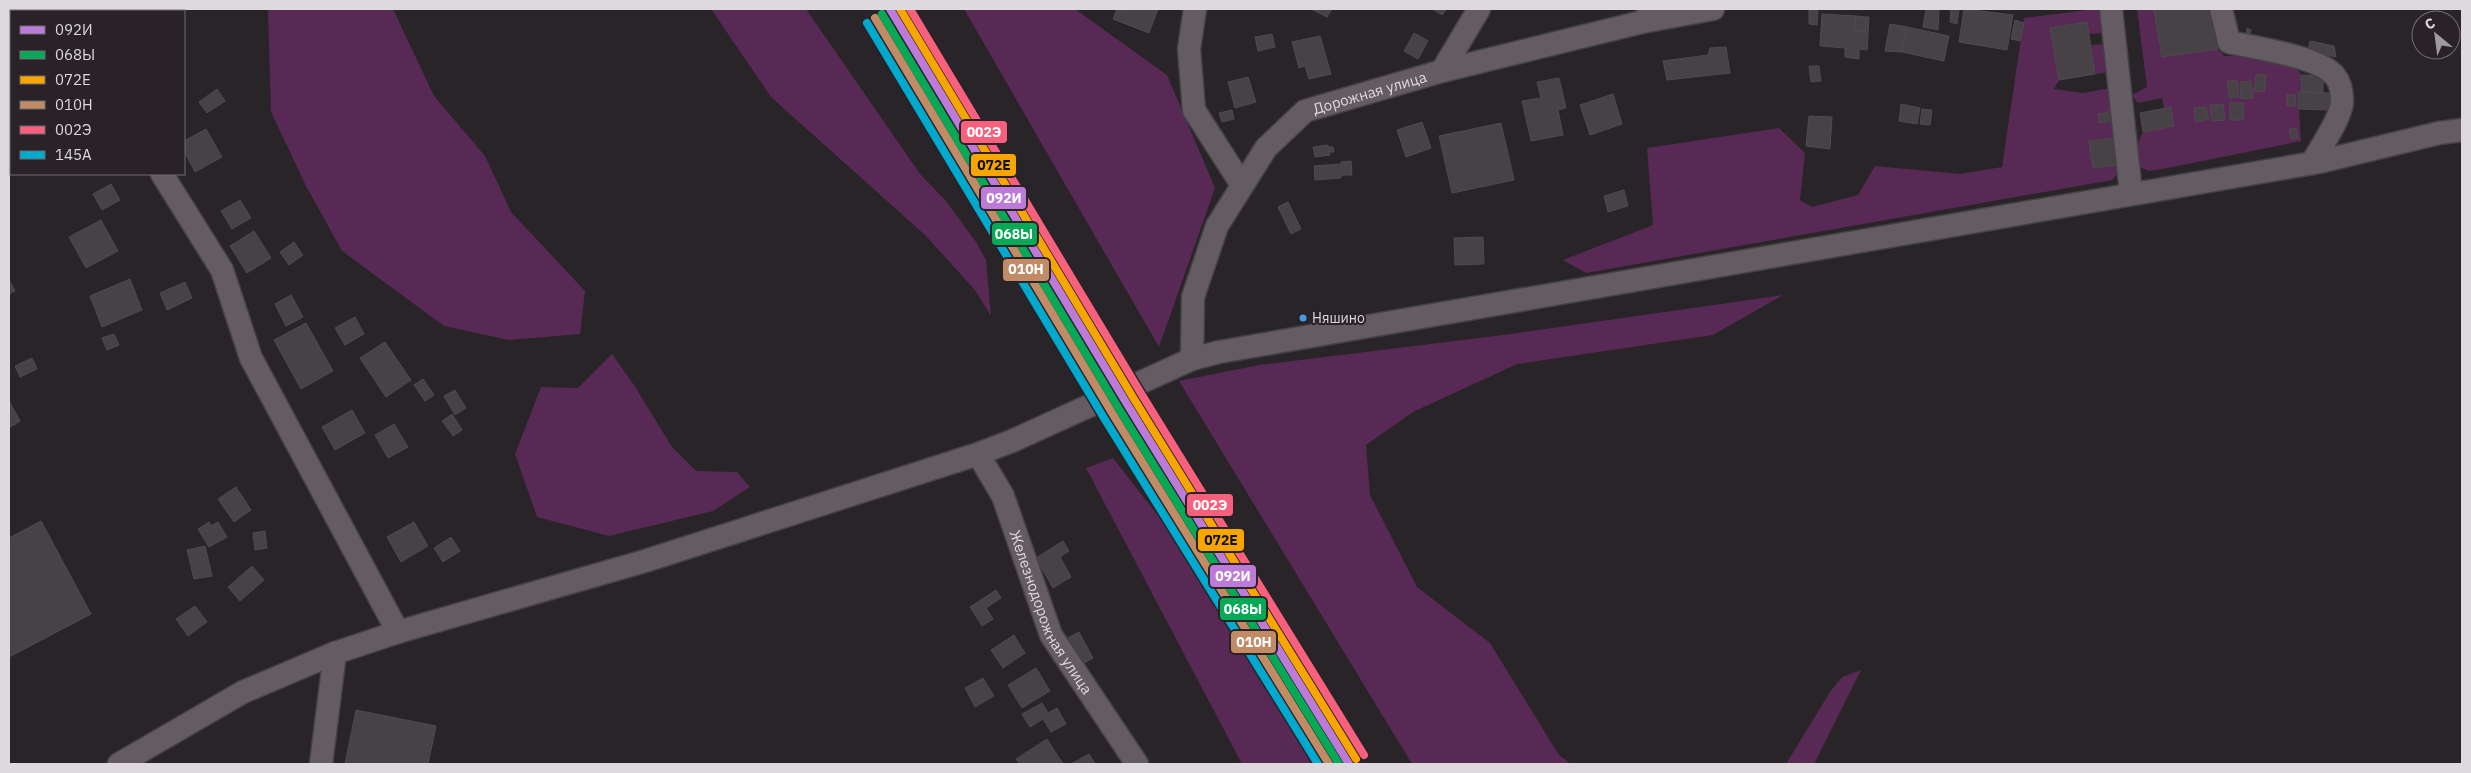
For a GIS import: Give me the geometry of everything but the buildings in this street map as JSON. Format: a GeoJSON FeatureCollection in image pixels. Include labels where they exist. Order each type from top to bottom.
{"type":"FeatureCollection","features":[{"type":"Feature","properties":{"kind":"street"},"geometry":{"type":"LineString","coordinates":[[1195,9],[1189,49],[1194,110],[1242,185]]}},
{"type":"Feature","properties":{"kind":"street"},"geometry":{"type":"LineString","coordinates":[[1442,71],[1479,9]]}},
{"type":"Feature","properties":{"kind":"street","name":"Дорожная улица"},"geometry":{"type":"LineString","coordinates":[[1192,359],[1193,297],[1217,226],[1266,148],[1305,111],[1647,15],[1713,9]]}},
{"type":"Feature","properties":{"kind":"street"},"geometry":{"type":"LineString","coordinates":[[2111,9],[2132,194]]}},
{"type":"Feature","properties":{"kind":"street"},"geometry":{"type":"LineString","coordinates":[[2221,9],[2229,42],[2304,60],[2322,67],[2337,78],[2343,102],[2336,120],[2312,163]]}},
{"type":"Feature","properties":{"kind":"street"},"geometry":{"type":"LineString","coordinates":[[119,764],[243,692],[335,653],[398,632],[646,561],[978,454],[1079,412],[1156,374],[1192,359],[1219,352],[2312,163],[2439,133],[2462,130]]}},
{"type":"Feature","properties":{"kind":"street"},"geometry":{"type":"LineString","coordinates":[[163,175],[222,270],[251,358],[398,632]]}},
{"type":"Feature","properties":{"kind":"street","name":"Железнодорожная улица"},"geometry":{"type":"LineString","coordinates":[[978,454],[1003,496],[1051,636],[1137,764]]}},
{"type":"Feature","properties":{"kind":"street"},"geometry":{"type":"LineString","coordinates":[[321,764],[335,653]]}},
{"type":"Feature","properties":{"kind":"shaded area"},"geometry":{"type":"Polygon","coordinates":[[[268,9],[393,9],[434,96],[485,156],[511,212],[585,291],[580,334],[509,340],[444,326],[342,251],[306,186],[271,112],[268,9]]]}},
{"type":"Feature","properties":{"kind":"shaded area"},"geometry":{"type":"Polygon","coordinates":[[[711,9],[806,9],[920,174],[946,201],[976,242],[986,260],[991,316],[975,290],[925,235],[771,97],[711,9]]]}},
{"type":"Feature","properties":{"kind":"shaded area"},"geometry":{"type":"Polygon","coordinates":[[[964,9],[1075,9],[1167,75],[1215,188],[1159,347],[964,9]]]}},
{"type":"Feature","properties":{"kind":"shaded area"},"geometry":{"type":"Polygon","coordinates":[[[2095,9],[2104,13],[2104,33],[2089,34],[2087,22],[2050,28],[2059,80],[2054,89],[2083,93],[2110,88],[2116,138],[2089,141],[2118,165],[2119,173],[2112,180],[1586,273],[1563,260],[1653,225],[1647,148],[1779,128],[1805,153],[1800,200],[1812,207],[1858,195],[1875,166],[1960,174],[2002,167],[2024,18],[2095,9]]]}},
{"type":"Feature","properties":{"kind":"shaded area"},"geometry":{"type":"Polygon","coordinates":[[[2137,9],[2154,9],[2162,57],[2218,49],[2224,56],[2251,56],[2297,68],[2301,75],[2302,92],[2298,93],[2301,141],[2168,168],[2149,171],[2141,168],[2137,158],[2137,150],[2143,132],[2174,126],[2171,108],[2164,108],[2162,98],[2138,103],[2132,95],[2147,87],[2137,9]]]}},
{"type":"Feature","properties":{"kind":"shaded area"},"geometry":{"type":"Polygon","coordinates":[[[2106,44],[2110,72],[2095,74],[2091,45],[2106,44]]]}},
{"type":"Feature","properties":{"kind":"shaded area"},"geometry":{"type":"Polygon","coordinates":[[[1783,295],[1713,335],[1517,364],[1413,412],[1366,445],[1370,495],[1417,587],[1490,643],[1559,755],[1571,764],[1412,764],[1179,381],[1259,365],[1503,335],[1783,295]]]}},
{"type":"Feature","properties":{"kind":"shaded area"},"geometry":{"type":"Polygon","coordinates":[[[612,354],[634,385],[672,447],[696,471],[737,472],[750,487],[713,511],[609,536],[537,517],[515,454],[541,387],[578,388],[612,354]]]}},
{"type":"Feature","properties":{"kind":"shaded area"},"geometry":{"type":"Polygon","coordinates":[[[1113,458],[1293,688],[1338,764],[1242,764],[1086,468],[1113,458]]]}},
{"type":"Feature","properties":{"kind":"shaded area"},"geometry":{"type":"Polygon","coordinates":[[[1861,670],[1814,764],[1786,764],[1830,692],[1842,677],[1861,670]]]}},
{"type":"Feature","properties":{"kind":"transit line","name":"092И"},"geometry":{"type":"LineString","coordinates":[[890,9],[1127,404],[1349,764]]}},
{"type":"Feature","properties":{"kind":"transit line","name":"072Е"},"geometry":{"type":"LineString","coordinates":[[900,9],[1134,399],[1356,759]]}},
{"type":"Feature","properties":{"kind":"transit line","name":"002Э"},"geometry":{"type":"LineString","coordinates":[[910,9],[1142,395],[1364,755]]}},
{"type":"Feature","properties":{"kind":"transit line","name":"068Ы"},"geometry":{"type":"LineString","coordinates":[[882,14],[1119,409],[1339,764]]}},
{"type":"Feature","properties":{"kind":"transit line","name":"010Н"},"geometry":{"type":"LineString","coordinates":[[875,18],[1112,413],[1329,764]]}},
{"type":"Feature","properties":{"kind":"transit line","name":"145А"},"geometry":{"type":"LineString","coordinates":[[867,23],[1104,418],[1318,764]]}},
{"type":"Feature","properties":{"kind":"place","name":"Няшино"},"geometry":{"type":"Point","coordinates":[1303,318]}}]}
